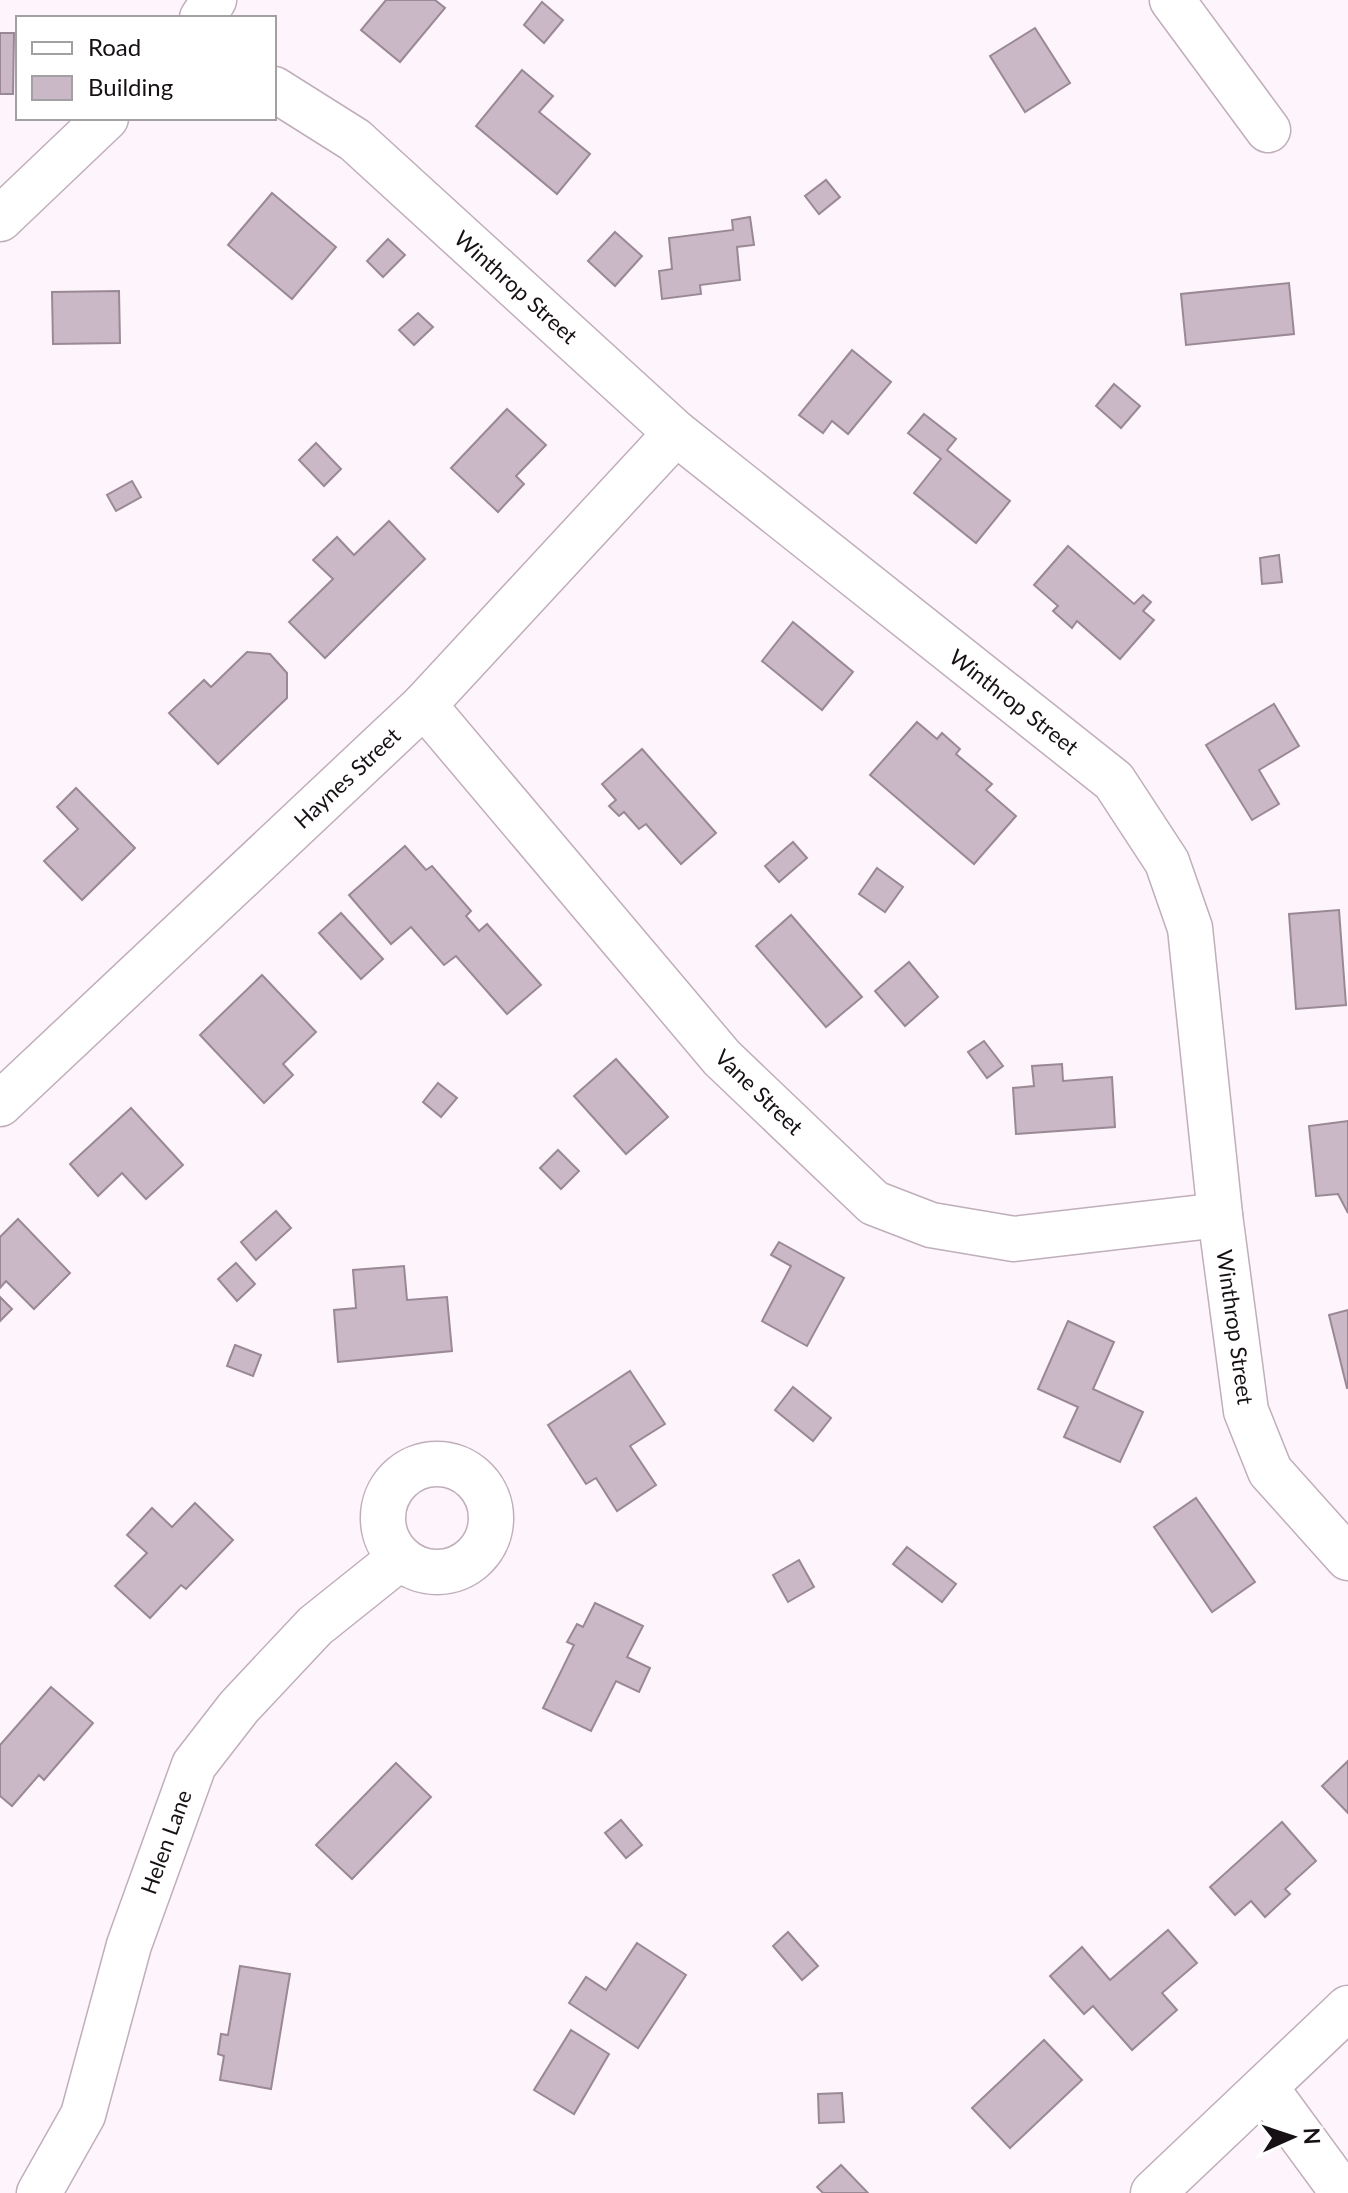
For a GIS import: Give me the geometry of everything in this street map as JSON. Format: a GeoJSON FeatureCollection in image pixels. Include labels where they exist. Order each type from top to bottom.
{"type":"FeatureCollection","features":[{"type":"Feature","properties":{"kind":"street"},"geometry":{"type":"LineString","coordinates":[[1172,0],[1268,130]]}},
{"type":"Feature","properties":{"kind":"street","name":"Winthrop Street"},"geometry":{"type":"LineString","coordinates":[[276,90],[355,140],[676,433],[1114,781],[1167,862],[1190,928],[1220,1215],[1246,1411],[1270,1471],[1348,1558]]}},
{"type":"Feature","properties":{"kind":"street"},"geometry":{"type":"LineString","coordinates":[[0,219],[104,120]]}},
{"type":"Feature","properties":{"kind":"street","name":"Haynes Street"},"geometry":{"type":"LineString","coordinates":[[0,1104],[424,705],[676,433]]}},
{"type":"Feature","properties":{"kind":"street","name":"Vane Street"},"geometry":{"type":"LineString","coordinates":[[424,705],[722,1058],[874,1203],[931,1225],[1014,1239],[1220,1215]]}},
{"type":"Feature","properties":{"kind":"street","name":"Helen Lane"},"geometry":{"type":"LineString","coordinates":[[39,2193],[83,2115],[129,1945],[194,1765],[239,1707],[315,1626],[400,1558]]}},
{"type":"Feature","properties":{"kind":"street"},"geometry":{"type":"LineString","coordinates":[[1153,2193],[1348,2008]]}},
{"type":"Feature","properties":{"kind":"street"},"geometry":{"type":"LineString","coordinates":[[1266,2088],[1343,2193]]}},
{"type":"Feature","properties":{"kind":"building"},"geometry":{"type":"Polygon","coordinates":[[[386,0],[435,0],[445,8],[400,62],[361,30],[386,0]]]}},
{"type":"Feature","properties":{"kind":"building"},"geometry":{"type":"Polygon","coordinates":[[[542,2],[563,20],[544,43],[524,25],[542,2]]]}},
{"type":"Feature","properties":{"kind":"building"},"geometry":{"type":"Polygon","coordinates":[[[1035,28],[1070,83],[1025,112],[990,56],[1035,28]]]}},
{"type":"Feature","properties":{"kind":"building"},"geometry":{"type":"Polygon","coordinates":[[[0,33],[14,33],[13,94],[0,94],[0,33]]]}},
{"type":"Feature","properties":{"kind":"building"},"geometry":{"type":"Polygon","coordinates":[[[522,70],[553,96],[539,112],[590,154],[557,194],[476,126],[522,70]]]}},
{"type":"Feature","properties":{"kind":"building"},"geometry":{"type":"Polygon","coordinates":[[[826,180],[840,197],[819,214],[805,196],[826,180]]]}},
{"type":"Feature","properties":{"kind":"building"},"geometry":{"type":"Polygon","coordinates":[[[272,193],[336,247],[292,299],[228,245],[272,193]]]}},
{"type":"Feature","properties":{"kind":"building"},"geometry":{"type":"Polygon","coordinates":[[[750,217],[754,245],[737,247],[740,280],[700,285],[701,294],[662,299],[659,271],[672,269],[669,238],[733,230],[732,220],[750,217]]]}},
{"type":"Feature","properties":{"kind":"building"},"geometry":{"type":"Polygon","coordinates":[[[615,232],[642,256],[615,286],[588,261],[615,232]]]}},
{"type":"Feature","properties":{"kind":"building"},"geometry":{"type":"Polygon","coordinates":[[[388,239],[405,255],[383,277],[367,261],[388,239]]]}},
{"type":"Feature","properties":{"kind":"building"},"geometry":{"type":"Polygon","coordinates":[[[1289,283],[1294,334],[1186,345],[1181,294],[1289,283]]]}},
{"type":"Feature","properties":{"kind":"building"},"geometry":{"type":"Polygon","coordinates":[[[119,291],[120,343],[53,344],[52,292],[119,291]]]}},
{"type":"Feature","properties":{"kind":"building"},"geometry":{"type":"Polygon","coordinates":[[[418,313],[433,327],[414,345],[399,330],[418,313]]]}},
{"type":"Feature","properties":{"kind":"building"},"geometry":{"type":"Polygon","coordinates":[[[852,350],[891,382],[848,434],[832,421],[823,433],[799,415],[852,350]]]}},
{"type":"Feature","properties":{"kind":"building"},"geometry":{"type":"Polygon","coordinates":[[[1114,384],[1140,406],[1121,428],[1096,406],[1114,384]]]}},
{"type":"Feature","properties":{"kind":"building"},"geometry":{"type":"Polygon","coordinates":[[[507,409],[546,445],[516,476],[524,484],[498,512],[451,468],[507,409]]]}},
{"type":"Feature","properties":{"kind":"building"},"geometry":{"type":"Polygon","coordinates":[[[924,414],[956,439],[947,450],[1010,501],[976,543],[914,493],[941,459],[908,433],[924,414]]]}},
{"type":"Feature","properties":{"kind":"building"},"geometry":{"type":"Polygon","coordinates":[[[316,443],[341,469],[324,486],[299,460],[316,443]]]}},
{"type":"Feature","properties":{"kind":"building"},"geometry":{"type":"Polygon","coordinates":[[[132,481],[141,497],[116,511],[107,495],[132,481]]]}},
{"type":"Feature","properties":{"kind":"building"},"geometry":{"type":"Polygon","coordinates":[[[389,521],[425,559],[325,658],[289,622],[333,579],[313,560],[337,537],[354,555],[389,521]]]}},
{"type":"Feature","properties":{"kind":"building"},"geometry":{"type":"Polygon","coordinates":[[[1068,546],[1134,604],[1143,595],[1151,602],[1143,611],[1154,620],[1120,659],[1077,621],[1072,628],[1053,611],[1058,606],[1034,585],[1068,546]]]}},
{"type":"Feature","properties":{"kind":"building"},"geometry":{"type":"Polygon","coordinates":[[[1279,555],[1282,582],[1262,584],[1260,558],[1279,555]]]}},
{"type":"Feature","properties":{"kind":"building"},"geometry":{"type":"Polygon","coordinates":[[[793,622],[853,672],[822,710],[762,661],[793,622]]]}},
{"type":"Feature","properties":{"kind":"building"},"geometry":{"type":"Polygon","coordinates":[[[247,652],[270,654],[287,673],[287,698],[218,764],[169,713],[204,680],[211,687],[247,652]]]}},
{"type":"Feature","properties":{"kind":"building"},"geometry":{"type":"Polygon","coordinates":[[[1274,704],[1299,746],[1259,770],[1279,804],[1252,820],[1206,745],[1274,704]]]}},
{"type":"Feature","properties":{"kind":"building"},"geometry":{"type":"Polygon","coordinates":[[[917,722],[937,739],[942,733],[960,749],[956,754],[992,784],[986,790],[1016,816],[974,864],[870,775],[917,722]]]}},
{"type":"Feature","properties":{"kind":"building"},"geometry":{"type":"Polygon","coordinates":[[[642,749],[716,833],[681,864],[646,824],[639,829],[624,812],[619,816],[609,806],[616,800],[602,784],[642,749]]]}},
{"type":"Feature","properties":{"kind":"building"},"geometry":{"type":"Polygon","coordinates":[[[76,788],[135,848],[82,900],[44,861],[78,829],[57,807],[76,788]]]}},
{"type":"Feature","properties":{"kind":"building"},"geometry":{"type":"Polygon","coordinates":[[[793,842],[807,858],[779,882],[765,866],[793,842]]]}},
{"type":"Feature","properties":{"kind":"building"},"geometry":{"type":"Polygon","coordinates":[[[405,846],[426,870],[432,866],[471,911],[466,916],[479,931],[487,924],[541,985],[507,1014],[456,956],[444,965],[411,927],[391,944],[349,895],[405,846]]]}},
{"type":"Feature","properties":{"kind":"building"},"geometry":{"type":"Polygon","coordinates":[[[877,868],[903,887],[885,912],[859,894],[877,868]]]}},
{"type":"Feature","properties":{"kind":"building"},"geometry":{"type":"Polygon","coordinates":[[[1339,910],[1346,1005],[1296,1009],[1289,914],[1339,910]]]}},
{"type":"Feature","properties":{"kind":"building"},"geometry":{"type":"Polygon","coordinates":[[[341,913],[383,959],[361,979],[319,933],[341,913]]]}},
{"type":"Feature","properties":{"kind":"building"},"geometry":{"type":"Polygon","coordinates":[[[791,915],[862,997],[826,1027],[756,946],[791,915]]]}},
{"type":"Feature","properties":{"kind":"building"},"geometry":{"type":"Polygon","coordinates":[[[909,962],[938,997],[905,1026],[875,991],[909,962]]]}},
{"type":"Feature","properties":{"kind":"building"},"geometry":{"type":"Polygon","coordinates":[[[262,975],[316,1032],[283,1064],[293,1075],[264,1103],[200,1035],[262,975]]]}},
{"type":"Feature","properties":{"kind":"building"},"geometry":{"type":"Polygon","coordinates":[[[984,1041],[1003,1066],[987,1078],[968,1052],[984,1041]]]}},
{"type":"Feature","properties":{"kind":"building"},"geometry":{"type":"Polygon","coordinates":[[[616,1059],[668,1117],[626,1154],[574,1096],[616,1059]]]}},
{"type":"Feature","properties":{"kind":"building"},"geometry":{"type":"Polygon","coordinates":[[[1062,1064],[1063,1081],[1112,1077],[1115,1127],[1016,1134],[1013,1088],[1034,1086],[1032,1066],[1062,1064]]]}},
{"type":"Feature","properties":{"kind":"building"},"geometry":{"type":"Polygon","coordinates":[[[438,1083],[457,1098],[441,1117],[423,1102],[438,1083]]]}},
{"type":"Feature","properties":{"kind":"building"},"geometry":{"type":"Polygon","coordinates":[[[131,1108],[183,1165],[146,1199],[122,1173],[98,1196],[70,1164],[131,1108]]]}},
{"type":"Feature","properties":{"kind":"building"},"geometry":{"type":"Polygon","coordinates":[[[1348,1121],[1348,1213],[1338,1194],[1316,1196],[1309,1126],[1348,1121]]]}},
{"type":"Feature","properties":{"kind":"building"},"geometry":{"type":"Polygon","coordinates":[[[558,1150],[579,1171],[561,1189],[540,1168],[558,1150]]]}},
{"type":"Feature","properties":{"kind":"building"},"geometry":{"type":"Polygon","coordinates":[[[276,1211],[291,1228],[256,1260],[241,1242],[276,1211]]]}},
{"type":"Feature","properties":{"kind":"building"},"geometry":{"type":"Polygon","coordinates":[[[18,1219],[70,1273],[34,1309],[6,1281],[0,1288],[0,1237],[18,1219]]]}},
{"type":"Feature","properties":{"kind":"building"},"geometry":{"type":"Polygon","coordinates":[[[779,1242],[844,1278],[807,1346],[762,1321],[791,1266],[771,1255],[779,1242]]]}},
{"type":"Feature","properties":{"kind":"building"},"geometry":{"type":"Polygon","coordinates":[[[236,1263],[255,1284],[237,1301],[218,1279],[236,1263]]]}},
{"type":"Feature","properties":{"kind":"building"},"geometry":{"type":"Polygon","coordinates":[[[404,1266],[407,1300],[447,1297],[452,1351],[338,1362],[334,1310],[356,1308],[353,1270],[404,1266]]]}},
{"type":"Feature","properties":{"kind":"building"},"geometry":{"type":"Polygon","coordinates":[[[0,1297],[12,1309],[0,1321],[0,1297]]]}},
{"type":"Feature","properties":{"kind":"building"},"geometry":{"type":"Polygon","coordinates":[[[1348,1310],[1348,1388],[1347,1388],[1329,1315],[1348,1310]]]}},
{"type":"Feature","properties":{"kind":"building"},"geometry":{"type":"Polygon","coordinates":[[[1068,1321],[1114,1342],[1093,1389],[1143,1412],[1120,1462],[1064,1437],[1078,1407],[1038,1389],[1068,1321]]]}},
{"type":"Feature","properties":{"kind":"building"},"geometry":{"type":"Polygon","coordinates":[[[235,1345],[261,1355],[253,1376],[227,1366],[235,1345]]]}},
{"type":"Feature","properties":{"kind":"building"},"geometry":{"type":"Polygon","coordinates":[[[630,1371],[665,1424],[630,1446],[656,1485],[617,1511],[596,1478],[586,1484],[548,1425],[630,1371]]]}},
{"type":"Feature","properties":{"kind":"building"},"geometry":{"type":"Polygon","coordinates":[[[793,1387],[831,1418],[813,1441],[775,1410],[793,1387]]]}},
{"type":"Feature","properties":{"kind":"building"},"geometry":{"type":"Polygon","coordinates":[[[1196,1498],[1255,1582],[1212,1612],[1154,1527],[1196,1498]]]}},
{"type":"Feature","properties":{"kind":"building"},"geometry":{"type":"Polygon","coordinates":[[[195,1503],[233,1540],[186,1589],[181,1585],[150,1618],[115,1586],[147,1553],[127,1535],[152,1508],[172,1527],[195,1503]]]}},
{"type":"Feature","properties":{"kind":"building"},"geometry":{"type":"Polygon","coordinates":[[[907,1547],[956,1584],[942,1602],[893,1564],[907,1547]]]}},
{"type":"Feature","properties":{"kind":"building"},"geometry":{"type":"Polygon","coordinates":[[[799,1560],[814,1587],[788,1602],[773,1575],[799,1560]]]}},
{"type":"Feature","properties":{"kind":"building"},"geometry":{"type":"Polygon","coordinates":[[[595,1603],[643,1626],[627,1657],[650,1668],[639,1692],[616,1681],[591,1731],[543,1708],[574,1645],[567,1642],[577,1624],[583,1627],[595,1603]]]}},
{"type":"Feature","properties":{"kind":"building"},"geometry":{"type":"Polygon","coordinates":[[[51,1687],[93,1723],[44,1780],[39,1775],[12,1806],[0,1796],[0,1745],[51,1687]]]}},
{"type":"Feature","properties":{"kind":"building"},"geometry":{"type":"Polygon","coordinates":[[[1348,1761],[1348,1813],[1322,1786],[1348,1761]]]}},
{"type":"Feature","properties":{"kind":"building"},"geometry":{"type":"Polygon","coordinates":[[[396,1763],[431,1797],[352,1879],[316,1845],[396,1763]]]}},
{"type":"Feature","properties":{"kind":"building"},"geometry":{"type":"Polygon","coordinates":[[[621,1820],[642,1845],[626,1858],[605,1833],[621,1820]]]}},
{"type":"Feature","properties":{"kind":"building"},"geometry":{"type":"Polygon","coordinates":[[[1282,1822],[1316,1861],[1285,1889],[1290,1894],[1265,1917],[1251,1901],[1235,1915],[1210,1887],[1282,1822]]]}},
{"type":"Feature","properties":{"kind":"building"},"geometry":{"type":"Polygon","coordinates":[[[1168,1930],[1197,1963],[1162,1993],[1177,2010],[1132,2050],[1093,2006],[1084,2014],[1050,1976],[1082,1947],[1110,1980],[1168,1930]]]}},
{"type":"Feature","properties":{"kind":"building"},"geometry":{"type":"Polygon","coordinates":[[[788,1932],[818,1966],[802,1980],[773,1946],[788,1932]]]}},
{"type":"Feature","properties":{"kind":"building"},"geometry":{"type":"Polygon","coordinates":[[[637,1943],[686,1975],[638,2048],[569,2003],[586,1977],[606,1990],[637,1943]]]}},
{"type":"Feature","properties":{"kind":"building"},"geometry":{"type":"Polygon","coordinates":[[[240,1966],[290,1974],[271,2089],[220,2080],[224,2056],[218,2054],[221,2034],[228,2035],[240,1966]]]}},
{"type":"Feature","properties":{"kind":"building"},"geometry":{"type":"Polygon","coordinates":[[[571,2030],[609,2054],[574,2114],[534,2090],[571,2030]]]}},
{"type":"Feature","properties":{"kind":"building"},"geometry":{"type":"Polygon","coordinates":[[[1044,2040],[1082,2080],[1010,2148],[972,2108],[1044,2040]]]}},
{"type":"Feature","properties":{"kind":"building"},"geometry":{"type":"Polygon","coordinates":[[[842,2093],[844,2122],[819,2123],[818,2094],[842,2093]]]}},
{"type":"Feature","properties":{"kind":"building"},"geometry":{"type":"Polygon","coordinates":[[[841,2165],[868,2193],[823,2193],[817,2187],[841,2165]]]}}]}
